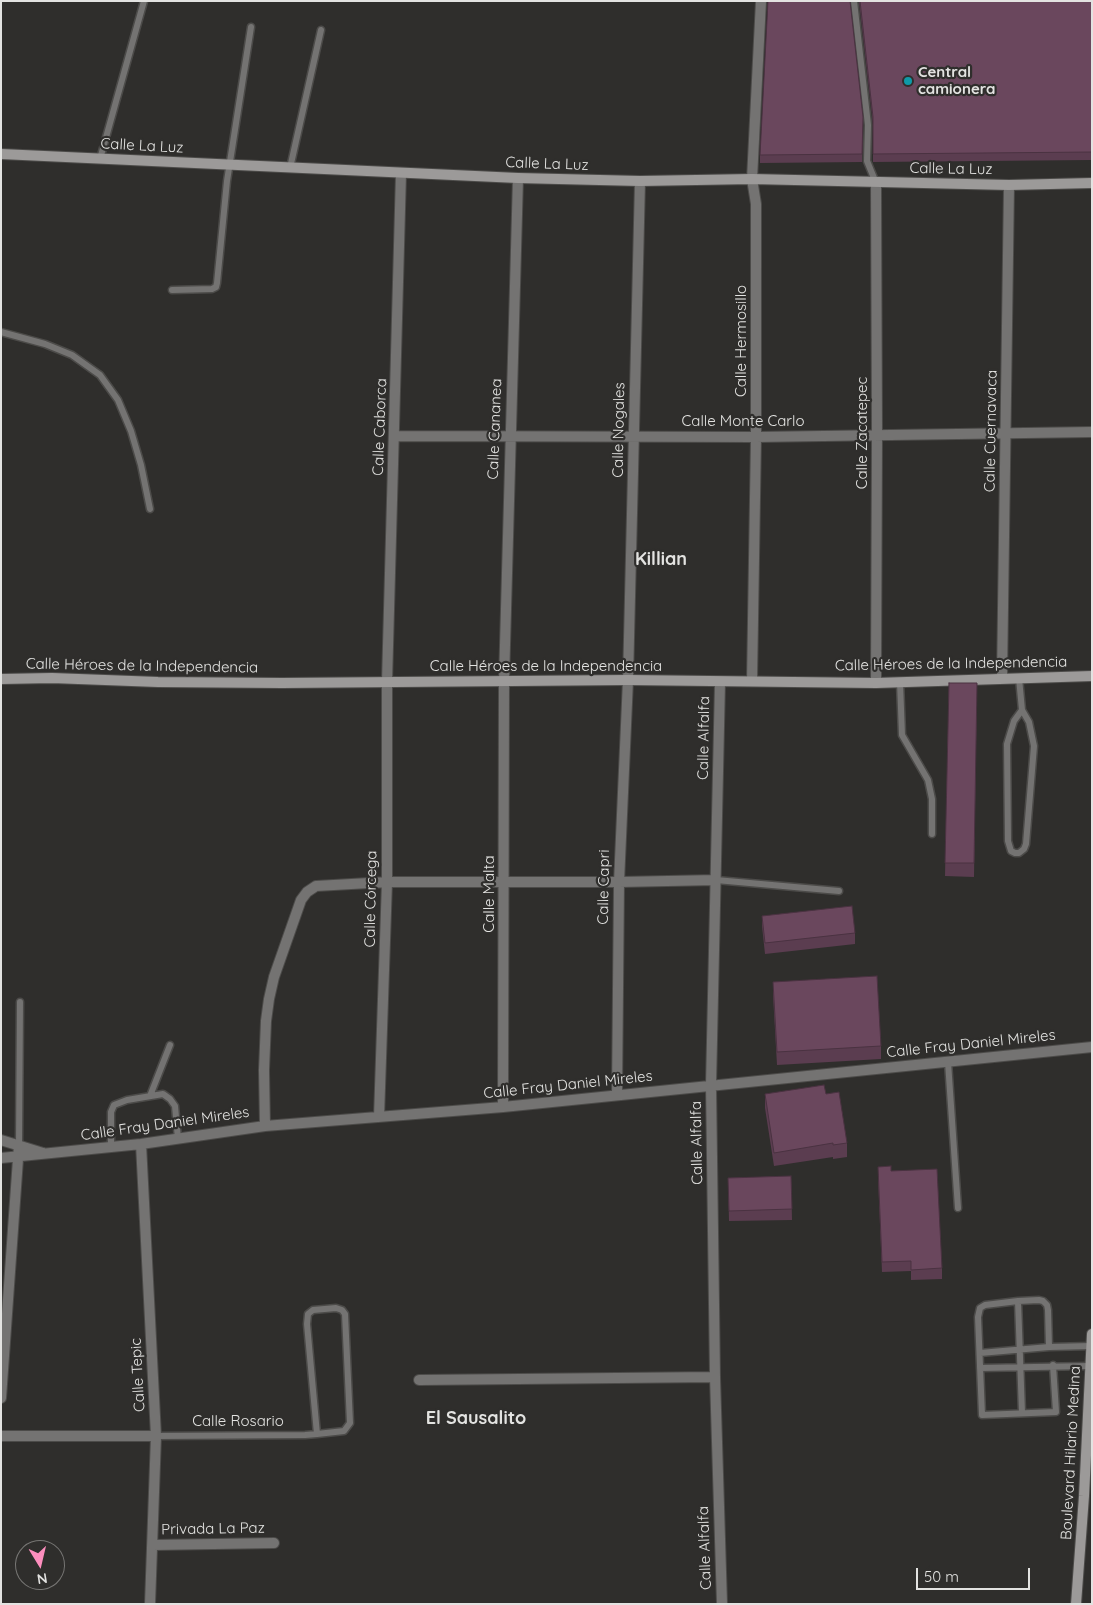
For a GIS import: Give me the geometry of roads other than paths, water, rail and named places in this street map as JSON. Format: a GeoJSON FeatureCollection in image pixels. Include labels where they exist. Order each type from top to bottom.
{"type":"FeatureCollection","features":[{"type":"Feature","properties":{"kind":"street","name":"Calle Hermosillo"},"geometry":{"type":"LineString","coordinates":[[752,681],[756,437],[756,204],[752,179],[761,1]]}},
{"type":"Feature","properties":{"kind":"street","name":"Calle La Luz"},"geometry":{"type":"LineString","coordinates":[[1,154],[518,178],[640,181],[752,179],[1008,185],[1092,183]]}},
{"type":"Feature","properties":{"kind":"street","name":"Calle Caborca"},"geometry":{"type":"LineString","coordinates":[[387,682],[401,173]]}},
{"type":"Feature","properties":{"kind":"street","name":"Calle Cananea"},"geometry":{"type":"LineString","coordinates":[[504,680],[518,178]]}},
{"type":"Feature","properties":{"kind":"street","name":"Calle Nogales"},"geometry":{"type":"LineString","coordinates":[[628,680],[640,181]]}},
{"type":"Feature","properties":{"kind":"street","name":"Calle Zacatepec"},"geometry":{"type":"LineString","coordinates":[[876,183],[876,683]]}},
{"type":"Feature","properties":{"kind":"street","name":"Calle Cuernavaca"},"geometry":{"type":"LineString","coordinates":[[1002,678],[1008,185]]}},
{"type":"Feature","properties":{"kind":"street","name":"Calle Monte Carlo"},"geometry":{"type":"LineString","coordinates":[[394,436],[510,438],[756,437],[1092,432]]}},
{"type":"Feature","properties":{"kind":"street","name":"Calle Héroes de la Independencia"},"geometry":{"type":"LineString","coordinates":[[1,678],[282,683],[504,680],[876,683],[1092,676]]}},
{"type":"Feature","properties":{"kind":"street","name":"Calle Malta"},"geometry":{"type":"LineString","coordinates":[[503,1107],[504,680]]}},
{"type":"Feature","properties":{"kind":"street","name":"Calle Capri"},"geometry":{"type":"LineString","coordinates":[[617,1095],[619,882],[628,680]]}},
{"type":"Feature","properties":{"kind":"street","name":"Calle Córcega"},"geometry":{"type":"LineString","coordinates":[[379,1117],[387,882],[387,682]]}},
{"type":"Feature","properties":{"kind":"street","name":"Calle Alfalfa"},"geometry":{"type":"LineString","coordinates":[[720,682],[711,1085],[715,1377],[722,1604]]}},
{"type":"Feature","properties":{"kind":"street"},"geometry":{"type":"LineString","coordinates":[[265,1126],[264,1070],[266,1021],[274,977],[301,900],[307,892],[316,886],[387,882],[716,880]]}},
{"type":"Feature","properties":{"kind":"street","name":"Calle Fray Daniel Mireles"},"geometry":{"type":"LineString","coordinates":[[1,1158],[110,1148],[265,1126],[503,1107],[1092,1047]]}},
{"type":"Feature","properties":{"kind":"street","name":"Calle Fray Daniel Mireles"},"geometry":{"type":"LineString","coordinates":[[1,1140],[48,1154]]}},
{"type":"Feature","properties":{"kind":"street","name":"Calle Tepic"},"geometry":{"type":"LineString","coordinates":[[141,1144],[156,1436],[150,1604]]}},
{"type":"Feature","properties":{"kind":"street"},"geometry":{"type":"LineString","coordinates":[[1,1398],[18,1145]]}},
{"type":"Feature","properties":{"kind":"street","name":"Boulevard Hilario Medina"},"geometry":{"type":"LineString","coordinates":[[1076,1604],[1084,1496],[1092,1334]]}},
{"type":"Feature","properties":{"kind":"street"},"geometry":{"type":"LineString","coordinates":[[419,1380],[715,1377]]}},
{"type":"Feature","properties":{"kind":"street","name":"Calle Rosario"},"geometry":{"type":"LineString","coordinates":[[1,1436],[156,1436]]}},
{"type":"Feature","properties":{"kind":"street","name":"Privada La Paz"},"geometry":{"type":"LineString","coordinates":[[153,1545],[274,1543]]}},
{"type":"Feature","properties":{"kind":"lane"},"geometry":{"type":"LineString","coordinates":[[100,159],[144,1]]}},
{"type":"Feature","properties":{"kind":"lane"},"geometry":{"type":"LineString","coordinates":[[854,1],[868,125],[868,160],[876,183]]}},
{"type":"Feature","properties":{"kind":"lane"},"geometry":{"type":"LineString","coordinates":[[172,290],[212,289],[216,287],[230,165],[251,27]]}},
{"type":"Feature","properties":{"kind":"lane"},"geometry":{"type":"LineString","coordinates":[[290,168],[321,30]]}},
{"type":"Feature","properties":{"kind":"lane"},"geometry":{"type":"LineString","coordinates":[[1,332],[45,344],[72,355],[100,375],[118,400],[131,431],[141,465],[150,509]]}},
{"type":"Feature","properties":{"kind":"lane"},"geometry":{"type":"LineString","coordinates":[[1019,678],[1022,710],[1029,722],[1034,746],[1026,844],[1024,849],[1019,853],[1015,853],[1011,851],[1008,841],[1007,744],[1014,721],[1022,710]]}},
{"type":"Feature","properties":{"kind":"lane"},"geometry":{"type":"LineString","coordinates":[[900,682],[902,734],[928,780],[932,799],[932,834]]}},
{"type":"Feature","properties":{"kind":"lane"},"geometry":{"type":"LineString","coordinates":[[716,880],[839,891]]}},
{"type":"Feature","properties":{"kind":"lane"},"geometry":{"type":"LineString","coordinates":[[18,1145],[20,1002]]}},
{"type":"Feature","properties":{"kind":"lane"},"geometry":{"type":"LineString","coordinates":[[150,1096],[170,1045]]}},
{"type":"Feature","properties":{"kind":"lane"},"geometry":{"type":"LineString","coordinates":[[948,1062],[958,1208]]}},
{"type":"Feature","properties":{"kind":"lane"},"geometry":{"type":"LineString","coordinates":[[110,1148],[111,1112],[114,1105],[127,1100],[163,1094],[175,1106],[178,1139]]}},
{"type":"Feature","properties":{"kind":"lane"},"geometry":{"type":"LineString","coordinates":[[1049,1347],[1047,1305],[1039,1300],[986,1305],[980,1308],[978,1317],[982,1415],[1056,1412],[1053,1366]]}},
{"type":"Feature","properties":{"kind":"lane"},"geometry":{"type":"LineString","coordinates":[[1018,1302],[1022,1413]]}},
{"type":"Feature","properties":{"kind":"lane","name":"Calle Rosario"},"geometry":{"type":"LineString","coordinates":[[156,1436],[304,1435],[317,1434],[344,1430],[350,1424],[345,1314],[342,1310],[336,1308],[313,1310],[308,1314],[307,1324],[317,1434]]}},
{"type":"Feature","properties":{"kind":"lane"},"geometry":{"type":"LineString","coordinates":[[980,1353],[1049,1347],[1091,1346]]}},
{"type":"Feature","properties":{"kind":"lane"},"geometry":{"type":"LineString","coordinates":[[980,1368],[1090,1366]]}},
{"type":"Feature","properties":{"kind":"place","name":"Central camionera"},"geometry":{"type":"Point","coordinates":[908,81]}},
{"type":"Feature","properties":{"kind":"district","name":"Killian"},"geometry":{"type":"Point","coordinates":[661,560]}},
{"type":"Feature","properties":{"kind":"district","name":"El Sausalito"},"geometry":{"type":"Point","coordinates":[476,1419]}}]}
